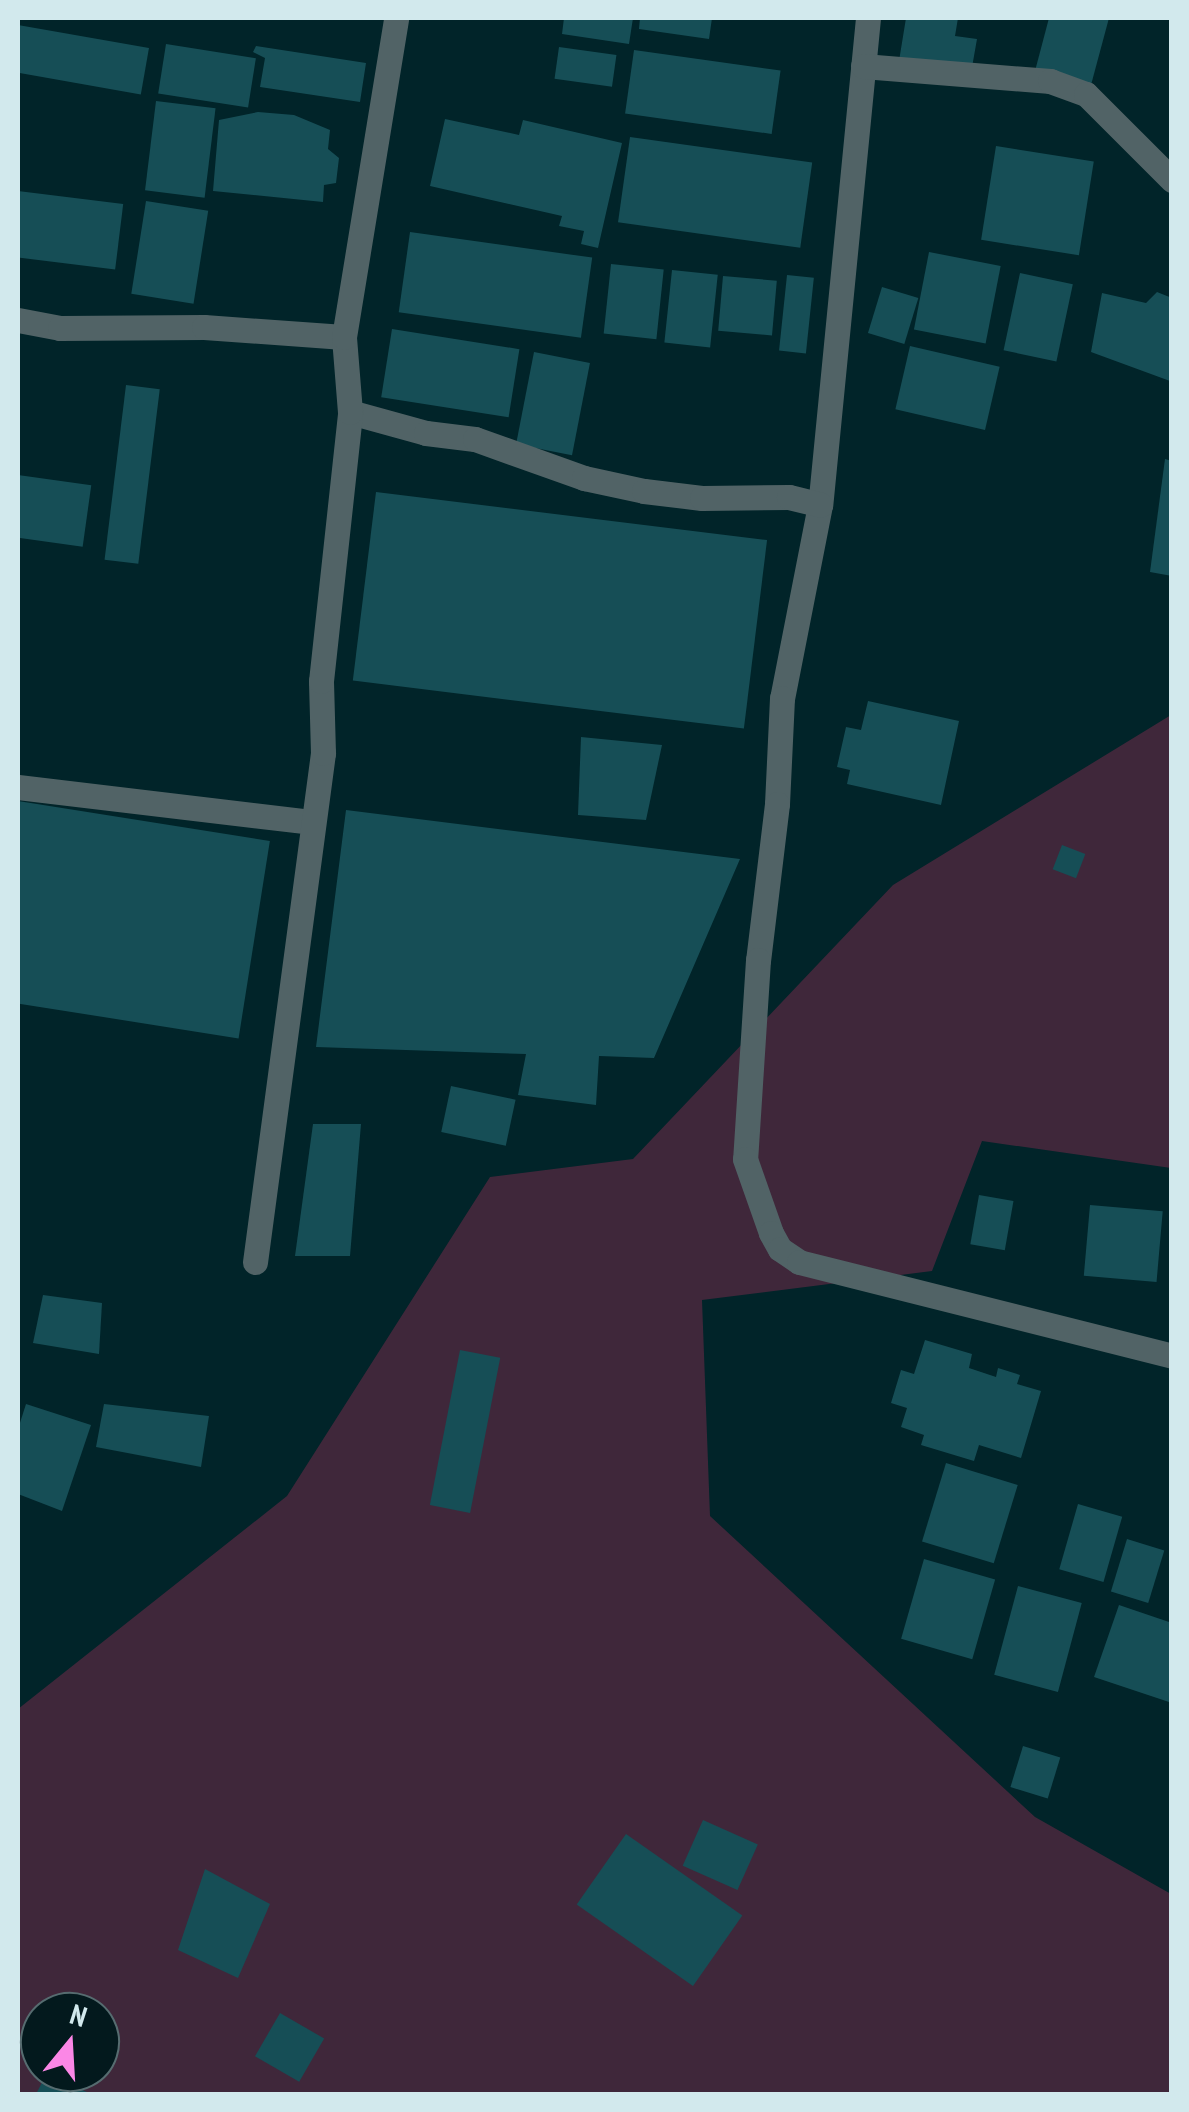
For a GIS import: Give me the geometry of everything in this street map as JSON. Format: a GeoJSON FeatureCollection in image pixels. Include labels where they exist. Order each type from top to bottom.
{"type":"FeatureCollection","features":[{"type":"Feature","properties":{"kind":"street"},"geometry":{"type":"LineString","coordinates":[[255,1262],[322,753],[321,681],[350,412],[344,337],[396,18]]}},
{"type":"Feature","properties":{"kind":"street"},"geometry":{"type":"LineString","coordinates":[[868,18],[820,505],[782,698],[777,804],[758,960],[745,1159],[757,1204],[780,1249],[799,1262],[1172,1356]]}},
{"type":"Feature","properties":{"kind":"street"},"geometry":{"type":"LineString","coordinates":[[863,66],[1050,81],[1086,94],[1172,180]]}},
{"type":"Feature","properties":{"kind":"street"},"geometry":{"type":"LineString","coordinates":[[18,320],[60,328],[204,327],[344,337]]}},
{"type":"Feature","properties":{"kind":"street"},"geometry":{"type":"LineString","coordinates":[[350,412],[426,434],[475,438],[584,478],[644,492],[702,498],[790,498],[820,505]]}},
{"type":"Feature","properties":{"kind":"street"},"geometry":{"type":"LineString","coordinates":[[18,787],[313,822]]}},
{"type":"Feature","properties":{"kind":"shaded area"},"geometry":{"type":"Polygon","coordinates":[[[1171,715],[1171,1168],[982,1141],[932,1271],[702,1300],[710,1516],[1035,1817],[1171,1894],[1171,2094],[18,2094],[18,1709],[287,1496],[490,1177],[633,1159],[893,885],[1171,715]]]}},
{"type":"Feature","properties":{"kind":"building"},"geometry":{"type":"Polygon","coordinates":[[[564,18],[633,18],[629,44],[562,34],[564,18]]]}},
{"type":"Feature","properties":{"kind":"building"},"geometry":{"type":"Polygon","coordinates":[[[640,18],[712,18],[709,39],[639,29],[640,18]]]}},
{"type":"Feature","properties":{"kind":"building"},"geometry":{"type":"Polygon","coordinates":[[[906,18],[958,18],[955,36],[977,39],[971,73],[899,61],[906,18]]]}},
{"type":"Feature","properties":{"kind":"building"},"geometry":{"type":"Polygon","coordinates":[[[1049,18],[1109,18],[1091,85],[1035,71],[1049,18]]]}},
{"type":"Feature","properties":{"kind":"building"},"geometry":{"type":"Polygon","coordinates":[[[18,25],[149,48],[141,94],[18,73],[18,25]]]}},
{"type":"Feature","properties":{"kind":"building"},"geometry":{"type":"Polygon","coordinates":[[[166,44],[256,58],[248,108],[158,93],[166,44]]]}},
{"type":"Feature","properties":{"kind":"building"},"geometry":{"type":"Polygon","coordinates":[[[256,46],[366,63],[360,102],[260,87],[265,58],[253,52],[256,46]]]}},
{"type":"Feature","properties":{"kind":"building"},"geometry":{"type":"Polygon","coordinates":[[[559,47],[616,55],[612,87],[555,79],[559,47]]]}},
{"type":"Feature","properties":{"kind":"building"},"geometry":{"type":"Polygon","coordinates":[[[634,50],[781,71],[772,134],[625,113],[634,50]]]}},
{"type":"Feature","properties":{"kind":"building"},"geometry":{"type":"Polygon","coordinates":[[[156,101],[216,108],[205,198],[145,190],[156,101]]]}},
{"type":"Feature","properties":{"kind":"building"},"geometry":{"type":"Polygon","coordinates":[[[258,112],[294,115],[330,130],[328,149],[339,158],[336,183],[324,185],[323,202],[213,191],[219,120],[258,112]]]}},
{"type":"Feature","properties":{"kind":"building"},"geometry":{"type":"Polygon","coordinates":[[[445,119],[519,135],[523,120],[622,143],[598,248],[581,244],[584,231],[559,226],[562,216],[430,186],[445,119]]]}},
{"type":"Feature","properties":{"kind":"building"},"geometry":{"type":"Polygon","coordinates":[[[630,137],[812,163],[800,248],[618,222],[630,137]]]}},
{"type":"Feature","properties":{"kind":"building"},"geometry":{"type":"Polygon","coordinates":[[[996,146],[1094,161],[1079,255],[981,240],[996,146]]]}},
{"type":"Feature","properties":{"kind":"building"},"geometry":{"type":"Polygon","coordinates":[[[18,191],[123,204],[115,269],[18,257],[18,191]]]}},
{"type":"Feature","properties":{"kind":"building"},"geometry":{"type":"Polygon","coordinates":[[[146,201],[208,211],[194,304],[131,294],[146,201]]]}},
{"type":"Feature","properties":{"kind":"building"},"geometry":{"type":"Polygon","coordinates":[[[410,232],[592,258],[581,338],[399,312],[410,232]]]}},
{"type":"Feature","properties":{"kind":"building"},"geometry":{"type":"Polygon","coordinates":[[[929,252],[1001,266],[986,343],[914,330],[929,252]]]}},
{"type":"Feature","properties":{"kind":"building"},"geometry":{"type":"Polygon","coordinates":[[[611,264],[664,270],[656,339],[604,334],[611,264]]]}},
{"type":"Feature","properties":{"kind":"building"},"geometry":{"type":"Polygon","coordinates":[[[672,270],[718,275],[710,347],[664,343],[672,270]]]}},
{"type":"Feature","properties":{"kind":"building"},"geometry":{"type":"Polygon","coordinates":[[[1020,273],[1073,284],[1056,362],[1004,350],[1020,273]]]}},
{"type":"Feature","properties":{"kind":"building"},"geometry":{"type":"Polygon","coordinates":[[[787,275],[814,278],[806,353],[779,351],[787,275]]]}},
{"type":"Feature","properties":{"kind":"building"},"geometry":{"type":"Polygon","coordinates":[[[723,276],[777,281],[772,335],[718,331],[723,276]]]}},
{"type":"Feature","properties":{"kind":"building"},"geometry":{"type":"Polygon","coordinates":[[[882,287],[918,298],[904,344],[868,333],[882,287]]]}},
{"type":"Feature","properties":{"kind":"building"},"geometry":{"type":"Polygon","coordinates":[[[1157,292],[1172,298],[1170,381],[1091,352],[1102,293],[1146,303],[1157,292]]]}},
{"type":"Feature","properties":{"kind":"building"},"geometry":{"type":"Polygon","coordinates":[[[392,329],[519,349],[509,417],[381,397],[392,329]]]}},
{"type":"Feature","properties":{"kind":"building"},"geometry":{"type":"Polygon","coordinates":[[[910,346],[1000,367],[985,430],[895,409],[910,346]]]}},
{"type":"Feature","properties":{"kind":"building"},"geometry":{"type":"Polygon","coordinates":[[[534,352],[590,363],[572,455],[516,444],[534,352]]]}},
{"type":"Feature","properties":{"kind":"building"},"geometry":{"type":"Polygon","coordinates":[[[126,385],[160,389],[138,564],[105,560],[126,385]]]}},
{"type":"Feature","properties":{"kind":"building"},"geometry":{"type":"Polygon","coordinates":[[[1165,459],[1172,461],[1172,576],[1150,572],[1165,459]]]}},
{"type":"Feature","properties":{"kind":"building"},"geometry":{"type":"Polygon","coordinates":[[[18,475],[91,485],[83,547],[18,538],[18,475]]]}},
{"type":"Feature","properties":{"kind":"building"},"geometry":{"type":"Polygon","coordinates":[[[376,492],[767,540],[744,729],[353,681],[376,492]]]}},
{"type":"Feature","properties":{"kind":"building"},"geometry":{"type":"Polygon","coordinates":[[[868,701],[959,721],[941,805],[847,784],[850,770],[837,767],[846,727],[861,730],[868,701]]]}},
{"type":"Feature","properties":{"kind":"building"},"geometry":{"type":"Polygon","coordinates":[[[581,737],[662,745],[646,820],[578,815],[581,737]]]}},
{"type":"Feature","properties":{"kind":"building"},"geometry":{"type":"Polygon","coordinates":[[[18,801],[270,841],[239,1038],[18,1003],[18,801]]]}},
{"type":"Feature","properties":{"kind":"building"},"geometry":{"type":"Polygon","coordinates":[[[346,810],[740,859],[654,1058],[599,1056],[596,1105],[518,1095],[526,1054],[316,1047],[346,810]]]}},
{"type":"Feature","properties":{"kind":"building"},"geometry":{"type":"Polygon","coordinates":[[[1062,845],[1085,854],[1076,878],[1053,869],[1062,845]]]}},
{"type":"Feature","properties":{"kind":"building"},"geometry":{"type":"Polygon","coordinates":[[[451,1086],[516,1100],[506,1146],[441,1132],[451,1086]]]}},
{"type":"Feature","properties":{"kind":"building"},"geometry":{"type":"Polygon","coordinates":[[[313,1124],[361,1124],[350,1256],[295,1256],[313,1124]]]}},
{"type":"Feature","properties":{"kind":"building"},"geometry":{"type":"Polygon","coordinates":[[[979,1195],[1013,1201],[1005,1250],[970,1244],[979,1195]]]}},
{"type":"Feature","properties":{"kind":"building"},"geometry":{"type":"Polygon","coordinates":[[[1090,1205],[1163,1211],[1157,1282],[1084,1276],[1090,1205]]]}},
{"type":"Feature","properties":{"kind":"building"},"geometry":{"type":"Polygon","coordinates":[[[43,1295],[102,1303],[99,1354],[33,1343],[43,1295]]]}},
{"type":"Feature","properties":{"kind":"building"},"geometry":{"type":"Polygon","coordinates":[[[925,1340],[972,1354],[969,1368],[996,1377],[998,1368],[1020,1375],[1017,1384],[1041,1391],[1021,1458],[979,1445],[974,1461],[921,1445],[924,1435],[901,1427],[907,1408],[891,1403],[901,1370],[914,1374],[925,1340]]]}},
{"type":"Feature","properties":{"kind":"building"},"geometry":{"type":"Polygon","coordinates":[[[460,1350],[500,1358],[470,1513],[430,1505],[460,1350]]]}},
{"type":"Feature","properties":{"kind":"building"},"geometry":{"type":"Polygon","coordinates":[[[26,1404],[91,1425],[62,1511],[18,1494],[18,1429],[26,1404]]]}},
{"type":"Feature","properties":{"kind":"building"},"geometry":{"type":"Polygon","coordinates":[[[104,1404],[209,1416],[201,1467],[96,1447],[104,1404]]]}},
{"type":"Feature","properties":{"kind":"building"},"geometry":{"type":"Polygon","coordinates":[[[946,1463],[1018,1485],[994,1563],[922,1541],[946,1463]]]}},
{"type":"Feature","properties":{"kind":"building"},"geometry":{"type":"Polygon","coordinates":[[[1078,1504],[1122,1517],[1103,1582],[1059,1569],[1078,1504]]]}},
{"type":"Feature","properties":{"kind":"building"},"geometry":{"type":"Polygon","coordinates":[[[1127,1539],[1164,1550],[1148,1603],[1111,1592],[1127,1539]]]}},
{"type":"Feature","properties":{"kind":"building"},"geometry":{"type":"Polygon","coordinates":[[[924,1559],[995,1579],[972,1659],[901,1639],[924,1559]]]}},
{"type":"Feature","properties":{"kind":"building"},"geometry":{"type":"Polygon","coordinates":[[[1018,1586],[1082,1603],[1058,1692],[994,1675],[1018,1586]]]}},
{"type":"Feature","properties":{"kind":"building"},"geometry":{"type":"Polygon","coordinates":[[[1119,1605],[1172,1623],[1172,1703],[1094,1677],[1119,1605]]]}},
{"type":"Feature","properties":{"kind":"building"},"geometry":{"type":"Polygon","coordinates":[[[1023,1746],[1060,1757],[1048,1799],[1010,1787],[1023,1746]]]}},
{"type":"Feature","properties":{"kind":"building"},"geometry":{"type":"Polygon","coordinates":[[[703,1820],[758,1844],[737,1890],[683,1866],[703,1820]]]}},
{"type":"Feature","properties":{"kind":"building"},"geometry":{"type":"Polygon","coordinates":[[[626,1834],[742,1915],[693,1986],[577,1904],[626,1834]]]}},
{"type":"Feature","properties":{"kind":"building"},"geometry":{"type":"Polygon","coordinates":[[[205,1869],[270,1904],[238,1978],[178,1950],[205,1869]]]}},
{"type":"Feature","properties":{"kind":"building"},"geometry":{"type":"Polygon","coordinates":[[[280,2013],[324,2038],[299,2082],[255,2056],[280,2013]]]}},
{"type":"Feature","properties":{"kind":"building"},"geometry":{"type":"Polygon","coordinates":[[[87,2092],[91,2094],[36,2094],[87,2092]]]}}]}
